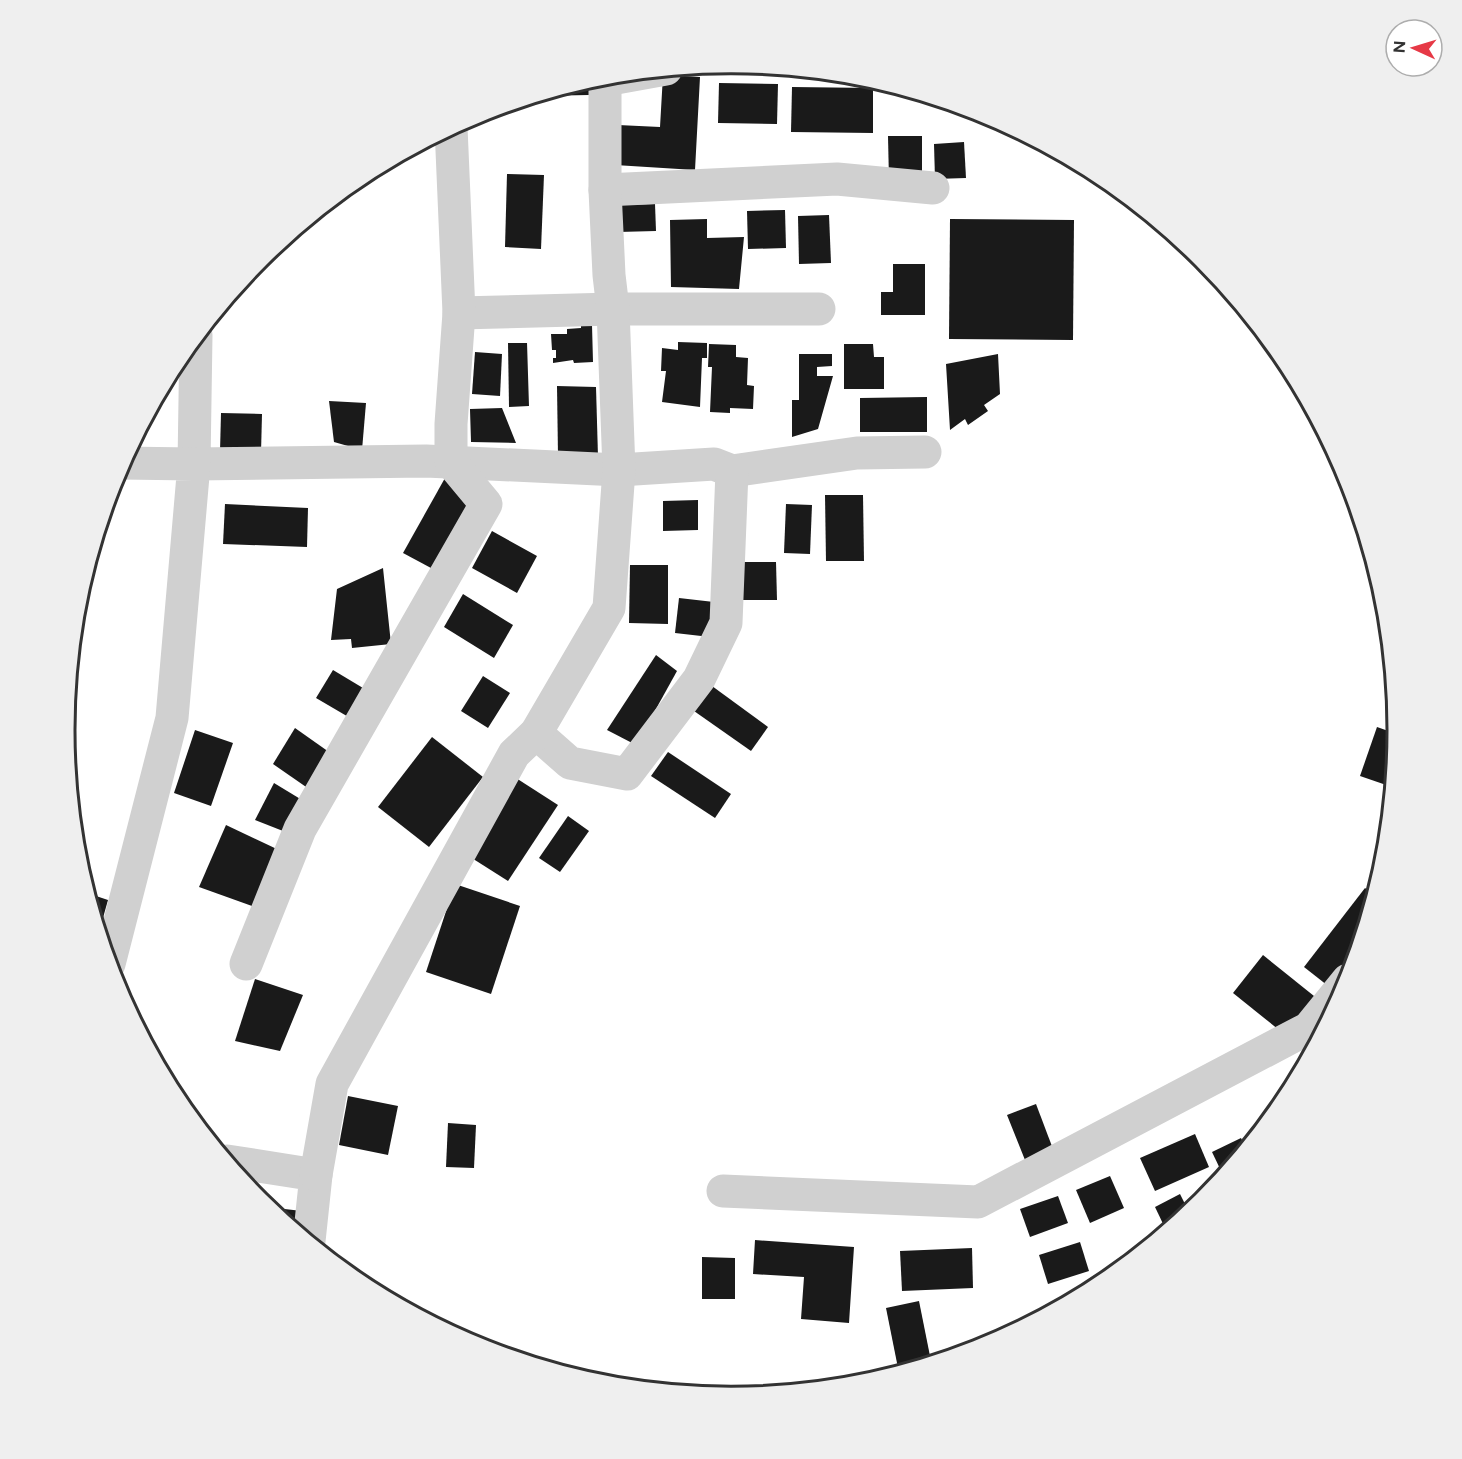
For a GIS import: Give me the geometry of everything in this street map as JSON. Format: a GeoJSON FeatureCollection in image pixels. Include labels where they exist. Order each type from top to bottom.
{"type":"FeatureCollection","features":[{"type":"Feature","properties":{"kind":"street"},"geometry":{"type":"LineString","coordinates":[[310,1233],[316,1175],[332,1084],[514,754],[536,734],[609,608],[619,470],[613,309],[605,190],[605,86]]}},
{"type":"Feature","properties":{"kind":"street"},"geometry":{"type":"LineString","coordinates":[[246,964],[300,829],[486,504],[451,462],[451,424],[459,313],[451,136]]}},
{"type":"Feature","properties":{"kind":"street"},"geometry":{"type":"LineString","coordinates":[[605,190],[837,179],[933,188]]}},
{"type":"Feature","properties":{"kind":"street"},"geometry":{"type":"LineString","coordinates":[[459,313],[613,309],[819,309]]}},
{"type":"Feature","properties":{"kind":"street"},"geometry":{"type":"LineString","coordinates":[[113,948],[172,718],[194,464],[196,351]]}},
{"type":"Feature","properties":{"kind":"street"},"geometry":{"type":"LineString","coordinates":[[132,463],[451,462],[619,470],[714,464],[732,471],[857,453],[925,452]]}},
{"type":"Feature","properties":{"kind":"street"},"geometry":{"type":"LineString","coordinates":[[536,734],[570,763],[627,774],[699,679],[726,623],[732,471]]}},
{"type":"Feature","properties":{"kind":"street"},"geometry":{"type":"LineString","coordinates":[[723,1191],[978,1202],[1309,1028],[1324,1010]]}},
{"type":"Feature","properties":{"kind":"street"},"geometry":{"type":"LineString","coordinates":[[239,1163],[316,1175]]}},
{"type":"Feature","properties":{"kind":"building"},"geometry":{"type":"Polygon","coordinates":[[[663,77],[700,77],[695,170],[615,165],[618,125],[660,127],[663,77]]]}},
{"type":"Feature","properties":{"kind":"building"},"geometry":{"type":"Polygon","coordinates":[[[719,83],[778,84],[777,124],[718,123],[719,83]]]}},
{"type":"Feature","properties":{"kind":"building"},"geometry":{"type":"Polygon","coordinates":[[[792,87],[873,89],[873,133],[791,132],[792,87]]]}},
{"type":"Feature","properties":{"kind":"building"},"geometry":{"type":"Polygon","coordinates":[[[589,89],[589,95],[563,95],[589,89]]]}},
{"type":"Feature","properties":{"kind":"building"},"geometry":{"type":"Polygon","coordinates":[[[888,136],[922,136],[922,181],[889,181],[888,136]]]}},
{"type":"Feature","properties":{"kind":"building"},"geometry":{"type":"Polygon","coordinates":[[[964,142],[966,178],[935,179],[934,144],[964,142]]]}},
{"type":"Feature","properties":{"kind":"building"},"geometry":{"type":"Polygon","coordinates":[[[507,174],[544,175],[541,249],[505,247],[507,174]]]}},
{"type":"Feature","properties":{"kind":"building"},"geometry":{"type":"Polygon","coordinates":[[[655,204],[656,231],[618,232],[618,205],[655,204]]]}},
{"type":"Feature","properties":{"kind":"building"},"geometry":{"type":"Polygon","coordinates":[[[785,210],[786,248],[748,249],[747,211],[785,210]]]}},
{"type":"Feature","properties":{"kind":"building"},"geometry":{"type":"Polygon","coordinates":[[[829,215],[831,263],[799,264],[798,216],[829,215]]]}},
{"type":"Feature","properties":{"kind":"building"},"geometry":{"type":"Polygon","coordinates":[[[707,219],[707,238],[744,237],[739,289],[671,287],[670,220],[707,219]]]}},
{"type":"Feature","properties":{"kind":"building"},"geometry":{"type":"Polygon","coordinates":[[[950,219],[1074,220],[1073,340],[949,339],[950,219]]]}},
{"type":"Feature","properties":{"kind":"building"},"geometry":{"type":"Polygon","coordinates":[[[893,264],[925,264],[925,315],[881,315],[881,292],[893,292],[893,264]]]}},
{"type":"Feature","properties":{"kind":"building"},"geometry":{"type":"Polygon","coordinates":[[[581,325],[592,325],[593,362],[574,363],[573,360],[553,363],[556,350],[552,350],[551,334],[567,334],[567,329],[581,328],[581,325]]]}},
{"type":"Feature","properties":{"kind":"building"},"geometry":{"type":"Polygon","coordinates":[[[678,342],[707,343],[707,358],[702,358],[700,407],[662,402],[666,371],[661,371],[662,348],[678,350],[678,342]]]}},
{"type":"Feature","properties":{"kind":"building"},"geometry":{"type":"Polygon","coordinates":[[[508,343],[527,343],[529,406],[509,407],[508,343]]]}},
{"type":"Feature","properties":{"kind":"building"},"geometry":{"type":"Polygon","coordinates":[[[709,344],[736,345],[736,357],[748,358],[747,385],[754,386],[753,409],[730,408],[730,413],[710,412],[712,367],[708,367],[709,344]]]}},
{"type":"Feature","properties":{"kind":"building"},"geometry":{"type":"Polygon","coordinates":[[[844,344],[873,344],[874,357],[884,357],[884,389],[844,389],[844,344]]]}},
{"type":"Feature","properties":{"kind":"building"},"geometry":{"type":"Polygon","coordinates":[[[475,352],[502,354],[500,396],[472,394],[475,352]]]}},
{"type":"Feature","properties":{"kind":"building"},"geometry":{"type":"Polygon","coordinates":[[[799,354],[832,354],[832,366],[817,367],[817,376],[833,376],[818,429],[792,437],[792,400],[799,400],[799,354]]]}},
{"type":"Feature","properties":{"kind":"building"},"geometry":{"type":"Polygon","coordinates":[[[998,354],[1000,394],[984,405],[988,411],[968,425],[965,419],[950,430],[946,364],[998,354]]]}},
{"type":"Feature","properties":{"kind":"building"},"geometry":{"type":"Polygon","coordinates":[[[557,386],[596,387],[598,457],[558,456],[557,386]]]}},
{"type":"Feature","properties":{"kind":"building"},"geometry":{"type":"Polygon","coordinates":[[[927,397],[927,432],[860,432],[860,398],[927,397]]]}},
{"type":"Feature","properties":{"kind":"building"},"geometry":{"type":"Polygon","coordinates":[[[329,401],[366,403],[362,450],[334,442],[329,401]]]}},
{"type":"Feature","properties":{"kind":"building"},"geometry":{"type":"Polygon","coordinates":[[[502,408],[516,443],[471,442],[470,409],[502,408]]]}},
{"type":"Feature","properties":{"kind":"building"},"geometry":{"type":"Polygon","coordinates":[[[221,413],[262,414],[261,453],[220,452],[221,413]]]}},
{"type":"Feature","properties":{"kind":"building"},"geometry":{"type":"Polygon","coordinates":[[[445,478],[478,494],[431,568],[403,553],[445,478]]]}},
{"type":"Feature","properties":{"kind":"building"},"geometry":{"type":"Polygon","coordinates":[[[825,495],[863,495],[864,561],[826,561],[825,495]]]}},
{"type":"Feature","properties":{"kind":"building"},"geometry":{"type":"Polygon","coordinates":[[[698,500],[698,530],[663,531],[663,501],[698,500]]]}},
{"type":"Feature","properties":{"kind":"building"},"geometry":{"type":"Polygon","coordinates":[[[225,504],[308,508],[307,547],[223,544],[225,504]]]}},
{"type":"Feature","properties":{"kind":"building"},"geometry":{"type":"Polygon","coordinates":[[[786,504],[812,505],[810,554],[784,553],[786,504]]]}},
{"type":"Feature","properties":{"kind":"building"},"geometry":{"type":"Polygon","coordinates":[[[492,531],[537,556],[517,593],[472,568],[492,531]]]}},
{"type":"Feature","properties":{"kind":"building"},"geometry":{"type":"Polygon","coordinates":[[[729,562],[776,562],[777,600],[730,600],[729,562]]]}},
{"type":"Feature","properties":{"kind":"building"},"geometry":{"type":"Polygon","coordinates":[[[630,565],[668,565],[668,624],[629,623],[630,565]]]}},
{"type":"Feature","properties":{"kind":"building"},"geometry":{"type":"Polygon","coordinates":[[[383,568],[391,644],[352,648],[351,639],[331,640],[337,589],[383,568]]]}},
{"type":"Feature","properties":{"kind":"building"},"geometry":{"type":"Polygon","coordinates":[[[463,594],[513,625],[494,658],[444,627],[463,594]]]}},
{"type":"Feature","properties":{"kind":"building"},"geometry":{"type":"Polygon","coordinates":[[[679,598],[714,602],[710,637],[675,633],[679,598]]]}},
{"type":"Feature","properties":{"kind":"building"},"geometry":{"type":"Polygon","coordinates":[[[656,655],[677,671],[636,745],[607,730],[656,655]]]}},
{"type":"Feature","properties":{"kind":"building"},"geometry":{"type":"Polygon","coordinates":[[[333,670],[373,694],[357,722],[316,698],[333,670]]]}},
{"type":"Feature","properties":{"kind":"building"},"geometry":{"type":"Polygon","coordinates":[[[483,676],[510,693],[488,728],[461,711],[483,676]]]}},
{"type":"Feature","properties":{"kind":"building"},"geometry":{"type":"Polygon","coordinates":[[[712,686],[768,727],[751,751],[694,711],[712,686]]]}},
{"type":"Feature","properties":{"kind":"building"},"geometry":{"type":"Polygon","coordinates":[[[1377,727],[1387,730],[1385,784],[1360,776],[1377,727]]]}},
{"type":"Feature","properties":{"kind":"building"},"geometry":{"type":"Polygon","coordinates":[[[295,728],[329,752],[309,789],[273,764],[295,728]]]}},
{"type":"Feature","properties":{"kind":"building"},"geometry":{"type":"Polygon","coordinates":[[[195,730],[233,743],[211,806],[174,793],[195,730]]]}},
{"type":"Feature","properties":{"kind":"building"},"geometry":{"type":"Polygon","coordinates":[[[432,737],[483,777],[429,847],[378,807],[432,737]]]}},
{"type":"Feature","properties":{"kind":"building"},"geometry":{"type":"Polygon","coordinates":[[[668,752],[731,794],[715,818],[651,776],[668,752]]]}},
{"type":"Feature","properties":{"kind":"building"},"geometry":{"type":"Polygon","coordinates":[[[516,778],[558,805],[508,881],[467,855],[516,778]]]}},
{"type":"Feature","properties":{"kind":"building"},"geometry":{"type":"Polygon","coordinates":[[[274,783],[302,800],[283,831],[255,820],[274,783]]]}},
{"type":"Feature","properties":{"kind":"building"},"geometry":{"type":"Polygon","coordinates":[[[568,816],[589,831],[560,872],[539,858],[568,816]]]}},
{"type":"Feature","properties":{"kind":"building"},"geometry":{"type":"Polygon","coordinates":[[[226,825],[281,851],[252,906],[199,887],[226,825]]]}},
{"type":"Feature","properties":{"kind":"building"},"geometry":{"type":"Polygon","coordinates":[[[455,884],[520,906],[491,994],[426,972],[455,884]]]}},
{"type":"Feature","properties":{"kind":"building"},"geometry":{"type":"Polygon","coordinates":[[[1365,888],[1367,890],[1352,940],[1332,989],[1304,967],[1365,888]]]}},
{"type":"Feature","properties":{"kind":"building"},"geometry":{"type":"Polygon","coordinates":[[[96,896],[108,900],[103,918],[96,896]]]}},
{"type":"Feature","properties":{"kind":"building"},"geometry":{"type":"Polygon","coordinates":[[[1263,955],[1319,1000],[1289,1038],[1233,993],[1263,955]]]}},
{"type":"Feature","properties":{"kind":"building"},"geometry":{"type":"Polygon","coordinates":[[[255,979],[303,995],[280,1051],[235,1041],[255,979]]]}},
{"type":"Feature","properties":{"kind":"building"},"geometry":{"type":"Polygon","coordinates":[[[348,1096],[398,1106],[388,1155],[339,1145],[348,1096]]]}},
{"type":"Feature","properties":{"kind":"building"},"geometry":{"type":"Polygon","coordinates":[[[1036,1104],[1053,1149],[1025,1160],[1007,1115],[1036,1104]]]}},
{"type":"Feature","properties":{"kind":"building"},"geometry":{"type":"Polygon","coordinates":[[[448,1123],[476,1125],[474,1168],[446,1167],[448,1123]]]}},
{"type":"Feature","properties":{"kind":"building"},"geometry":{"type":"Polygon","coordinates":[[[1195,1134],[1209,1167],[1155,1191],[1140,1158],[1195,1134]]]}},
{"type":"Feature","properties":{"kind":"building"},"geometry":{"type":"Polygon","coordinates":[[[1241,1138],[1242,1140],[1219,1167],[1212,1152],[1241,1138]]]}},
{"type":"Feature","properties":{"kind":"building"},"geometry":{"type":"Polygon","coordinates":[[[1110,1176],[1124,1208],[1090,1223],[1076,1190],[1110,1176]]]}},
{"type":"Feature","properties":{"kind":"building"},"geometry":{"type":"Polygon","coordinates":[[[1180,1194],[1185,1203],[1163,1224],[1155,1207],[1180,1194]]]}},
{"type":"Feature","properties":{"kind":"building"},"geometry":{"type":"Polygon","coordinates":[[[1058,1196],[1068,1223],[1030,1237],[1020,1209],[1058,1196]]]}},
{"type":"Feature","properties":{"kind":"building"},"geometry":{"type":"Polygon","coordinates":[[[283,1209],[302,1211],[301,1225],[283,1209]]]}},
{"type":"Feature","properties":{"kind":"building"},"geometry":{"type":"Polygon","coordinates":[[[755,1240],[854,1247],[849,1323],[801,1319],[804,1277],[753,1274],[755,1240]]]}},
{"type":"Feature","properties":{"kind":"building"},"geometry":{"type":"Polygon","coordinates":[[[1080,1242],[1089,1271],[1048,1284],[1039,1255],[1080,1242]]]}},
{"type":"Feature","properties":{"kind":"building"},"geometry":{"type":"Polygon","coordinates":[[[972,1248],[973,1288],[902,1291],[900,1251],[972,1248]]]}},
{"type":"Feature","properties":{"kind":"building"},"geometry":{"type":"Polygon","coordinates":[[[702,1257],[735,1258],[735,1299],[702,1299],[702,1257]]]}},
{"type":"Feature","properties":{"kind":"building"},"geometry":{"type":"Polygon","coordinates":[[[919,1301],[930,1355],[897,1364],[886,1308],[919,1301]]]}}]}
